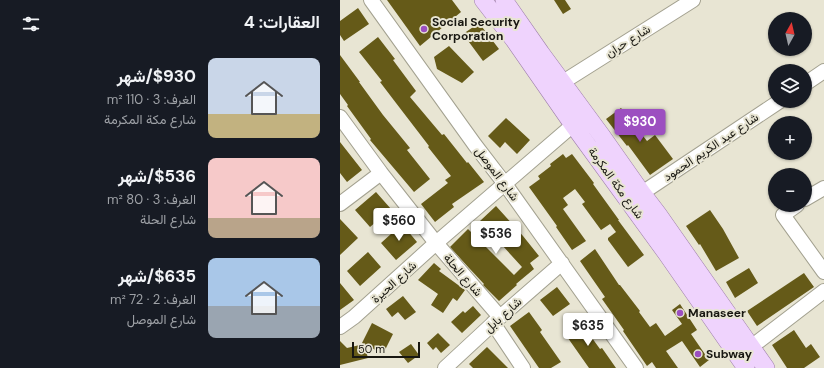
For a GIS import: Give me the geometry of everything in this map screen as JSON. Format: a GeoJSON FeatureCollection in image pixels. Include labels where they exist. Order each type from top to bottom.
{"type":"FeatureCollection","features":[{"type":"Feature","properties":{"kind":"main road","name":"شارع مكة المكرمة"},"geometry":{"type":"LineString","coordinates":[[484,0],[666,253],[746,368]]}},
{"type":"Feature","properties":{"kind":"main road","name":"شارع مكة المكرمة"},"geometry":{"type":"LineString","coordinates":[[504,0],[658,214],[766,368]]}},
{"type":"Feature","properties":{"kind":"street","name":"شارع الموصل"},"geometry":{"type":"LineString","coordinates":[[371,0],[562,263],[636,368]]}},
{"type":"Feature","properties":{"kind":"street","name":"شارع حران"},"geometry":{"type":"LineString","coordinates":[[563,82],[693,0]]}},
{"type":"Feature","properties":{"kind":"street"},"geometry":{"type":"LineString","coordinates":[[812,79],[824,71]]}},
{"type":"Feature","properties":{"kind":"street","name":"شارع عبد الكريم الحمود"},"geometry":{"type":"LineString","coordinates":[[642,193],[770,108]]}},
{"type":"Feature","properties":{"kind":"street","name":"شارع الحلة"},"geometry":{"type":"LineString","coordinates":[[340,117],[381,173],[496,320],[523,368]]}},
{"type":"Feature","properties":{"kind":"street","name":"شارع الحيرة"},"geometry":{"type":"LineString","coordinates":[[340,327],[354,318],[436,244],[573,125]]}},
{"type":"Feature","properties":{"kind":"street"},"geometry":{"type":"LineString","coordinates":[[340,204],[381,173]]}},
{"type":"Feature","properties":{"kind":"street"},"geometry":{"type":"LineString","coordinates":[[812,195],[824,188]]}},
{"type":"Feature","properties":{"kind":"street"},"geometry":{"type":"LineString","coordinates":[[786,212],[782,215],[824,272]]}},
{"type":"Feature","properties":{"kind":"street","name":"شارع بابل"},"geometry":{"type":"LineString","coordinates":[[445,368],[496,320],[562,263]]}},
{"type":"Feature","properties":{"kind":"street"},"geometry":{"type":"LineString","coordinates":[[750,347],[824,291]]}},
{"type":"Feature","properties":{"kind":"building","name":"Social Security Corporation"},"geometry":{"type":"Polygon","coordinates":[[[387,0],[452,0],[461,12],[420,46],[387,0]]]}},
{"type":"Feature","properties":{"kind":"building"},"geometry":{"type":"Polygon","coordinates":[[[554,0],[565,0],[571,9],[563,14],[554,0]]]}},
{"type":"Feature","properties":{"kind":"building"},"geometry":{"type":"Polygon","coordinates":[[[358,8],[369,24],[344,41],[340,35],[340,21],[358,8]]]}},
{"type":"Feature","properties":{"kind":"building"},"geometry":{"type":"Polygon","coordinates":[[[479,23],[499,49],[483,61],[463,34],[479,23]]]}},
{"type":"Feature","properties":{"kind":"building"},"geometry":{"type":"Polygon","coordinates":[[[378,37],[395,59],[393,60],[416,91],[410,97],[442,135],[444,134],[484,182],[452,204],[454,207],[435,222],[421,204],[448,183],[445,180],[451,176],[359,52],[378,37]]]}},
{"type":"Feature","properties":{"kind":"building"},"geometry":{"type":"Polygon","coordinates":[[[449,46],[474,72],[462,83],[437,69],[434,57],[449,46]]]}},
{"type":"Feature","properties":{"kind":"building"},"geometry":{"type":"Polygon","coordinates":[[[340,55],[383,115],[410,148],[407,150],[430,179],[414,192],[370,140],[371,139],[340,94],[340,55]]]}},
{"type":"Feature","properties":{"kind":"building"},"geometry":{"type":"Polygon","coordinates":[[[621,108],[647,141],[655,135],[673,159],[650,175],[628,145],[627,146],[606,119],[621,108]]]}},
{"type":"Feature","properties":{"kind":"building"},"geometry":{"type":"Polygon","coordinates":[[[506,118],[530,140],[517,154],[505,142],[500,148],[488,136],[506,118]]]}},
{"type":"Feature","properties":{"kind":"building"},"geometry":{"type":"Polygon","coordinates":[[[340,142],[362,170],[347,182],[340,173],[340,142]]]}},
{"type":"Feature","properties":{"kind":"building"},"geometry":{"type":"Polygon","coordinates":[[[563,154],[566,158],[572,154],[644,255],[628,267],[608,240],[608,238],[616,232],[610,224],[601,230],[582,204],[585,202],[575,189],[563,198],[568,205],[563,209],[586,241],[572,250],[529,187],[540,179],[538,176],[563,154]]]}},
{"type":"Feature","properties":{"kind":"building"},"geometry":{"type":"Polygon","coordinates":[[[376,192],[391,209],[370,227],[355,210],[376,192]]]}},
{"type":"Feature","properties":{"kind":"building"},"geometry":{"type":"Polygon","coordinates":[[[496,206],[539,256],[530,263],[534,269],[499,301],[450,247],[468,229],[514,275],[522,267],[480,221],[496,206]]]}},
{"type":"Feature","properties":{"kind":"building"},"geometry":{"type":"Polygon","coordinates":[[[710,210],[723,229],[739,258],[716,271],[700,244],[699,245],[686,226],[710,210]]]}},
{"type":"Feature","properties":{"kind":"building"},"geometry":{"type":"Polygon","coordinates":[[[340,219],[358,238],[340,255],[340,219]]]}},
{"type":"Feature","properties":{"kind":"building"},"geometry":{"type":"Polygon","coordinates":[[[402,224],[417,242],[396,260],[381,243],[402,224]]]}},
{"type":"Feature","properties":{"kind":"building"},"geometry":{"type":"Polygon","coordinates":[[[595,249],[650,327],[656,323],[665,336],[682,324],[672,310],[680,304],[697,330],[691,334],[709,360],[700,367],[682,341],[666,351],[678,368],[656,368],[652,362],[647,366],[602,299],[605,297],[580,261],[595,249]]]}},
{"type":"Feature","properties":{"kind":"building"},"geometry":{"type":"Polygon","coordinates":[[[368,252],[381,267],[360,286],[347,271],[368,252]]]}},
{"type":"Feature","properties":{"kind":"building"},"geometry":{"type":"Polygon","coordinates":[[[434,263],[441,269],[439,271],[465,290],[457,301],[453,298],[443,313],[431,305],[438,294],[418,280],[434,263]]]}},
{"type":"Feature","properties":{"kind":"building"},"geometry":{"type":"Polygon","coordinates":[[[749,268],[758,283],[735,298],[726,282],[749,268]]]}},
{"type":"Feature","properties":{"kind":"building"},"geometry":{"type":"Polygon","coordinates":[[[804,273],[814,287],[757,326],[747,311],[804,273]]]}},
{"type":"Feature","properties":{"kind":"building"},"geometry":{"type":"Polygon","coordinates":[[[340,283],[354,300],[340,310],[340,283]]]}},
{"type":"Feature","properties":{"kind":"building"},"geometry":{"type":"Polygon","coordinates":[[[557,287],[570,304],[553,316],[540,300],[557,287]]]}},
{"type":"Feature","properties":{"kind":"building"},"geometry":{"type":"Polygon","coordinates":[[[403,296],[416,312],[405,320],[398,312],[392,317],[386,309],[403,296]]]}},
{"type":"Feature","properties":{"kind":"building"},"geometry":{"type":"Polygon","coordinates":[[[473,306],[481,315],[462,333],[451,322],[463,311],[465,313],[473,306]]]}},
{"type":"Feature","properties":{"kind":"building"},"geometry":{"type":"Polygon","coordinates":[[[529,312],[542,330],[540,332],[561,362],[551,368],[539,368],[510,326],[529,312]]]}},
{"type":"Feature","properties":{"kind":"building"},"geometry":{"type":"Polygon","coordinates":[[[579,320],[616,368],[589,368],[563,331],[579,320]]]}},
{"type":"Feature","properties":{"kind":"building"},"geometry":{"type":"Polygon","coordinates":[[[372,323],[393,334],[383,354],[362,343],[372,323]]]}},
{"type":"Feature","properties":{"kind":"building"},"geometry":{"type":"Polygon","coordinates":[[[794,330],[806,348],[811,344],[820,357],[804,368],[787,368],[772,345],[794,330]]]}},
{"type":"Feature","properties":{"kind":"building"},"geometry":{"type":"Polygon","coordinates":[[[438,333],[450,345],[441,353],[436,347],[433,350],[427,343],[438,333]]]}},
{"type":"Feature","properties":{"kind":"building"},"geometry":{"type":"Polygon","coordinates":[[[340,341],[347,348],[364,344],[368,358],[340,365],[340,341]]]}},
{"type":"Feature","properties":{"kind":"building"},"geometry":{"type":"Polygon","coordinates":[[[411,344],[419,355],[408,363],[399,352],[411,344]]]}},
{"type":"Feature","properties":{"kind":"building"},"geometry":{"type":"Polygon","coordinates":[[[487,347],[508,368],[473,368],[469,364],[487,347]]]}},
{"type":"Feature","properties":{"kind":"place","name":"Social Security Corporation"},"geometry":{"type":"Point","coordinates":[424,29]}},
{"type":"Feature","properties":{"kind":"place","name":"Manaseer"},"geometry":{"type":"Point","coordinates":[680,313]}},
{"type":"Feature","properties":{"kind":"place","name":"Subway"},"geometry":{"type":"Point","coordinates":[698,354]}}]}
